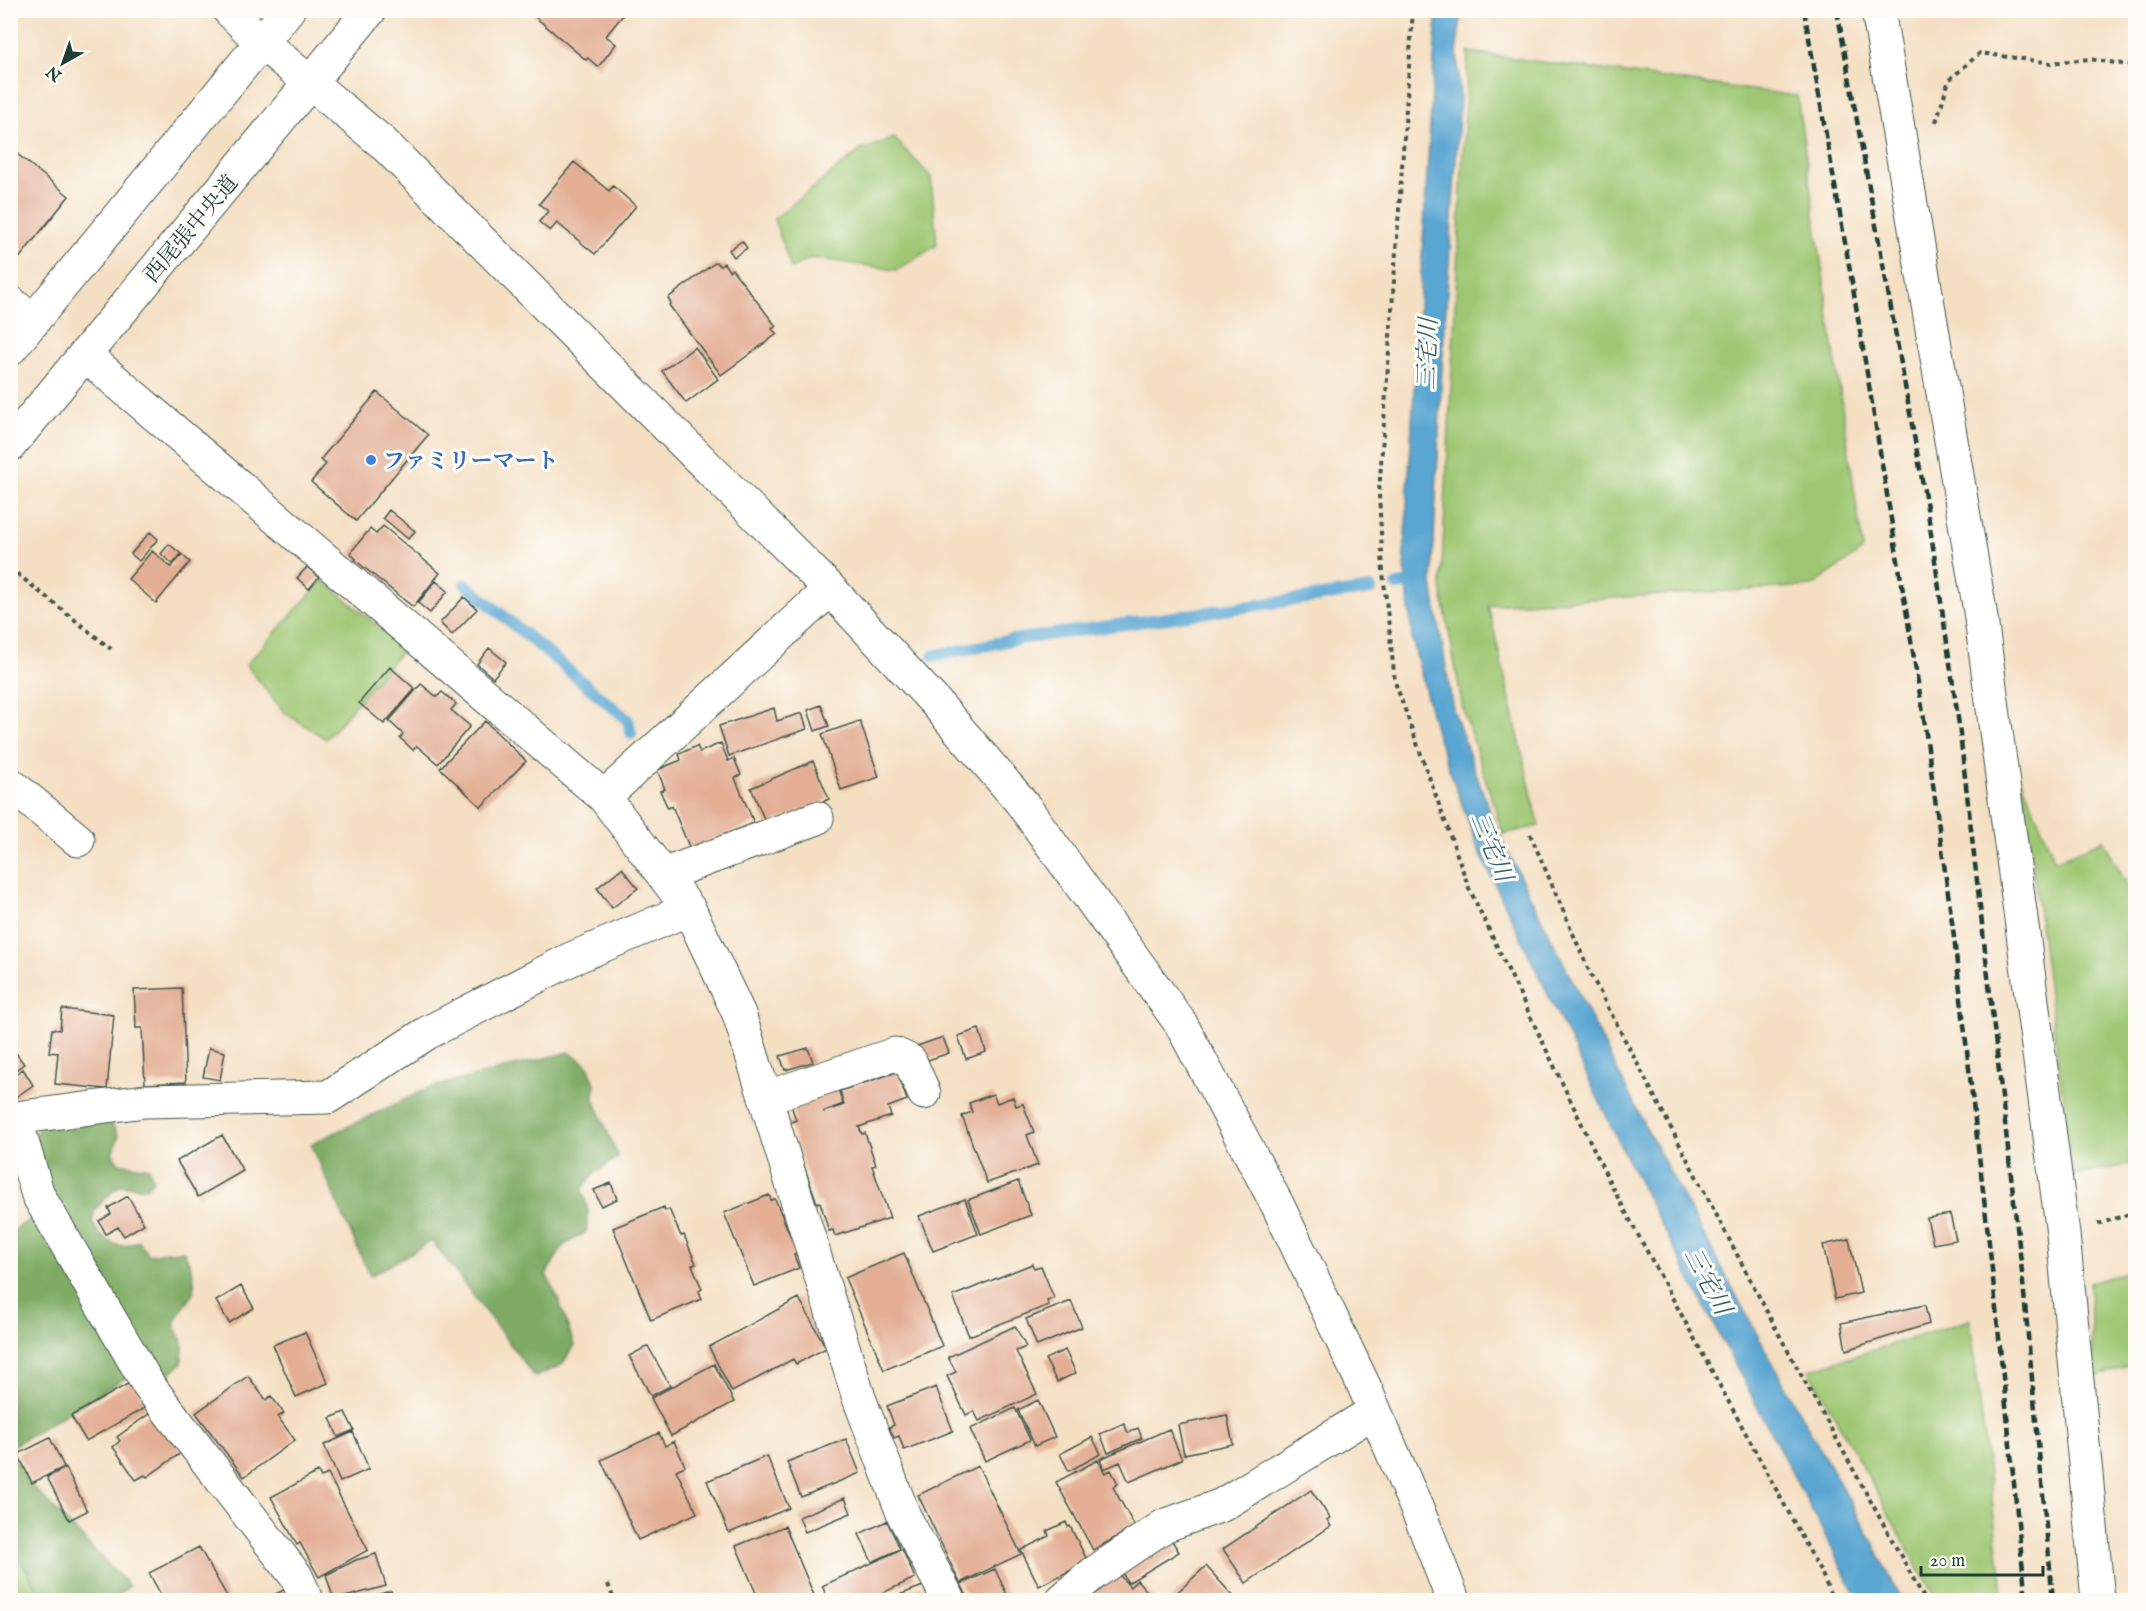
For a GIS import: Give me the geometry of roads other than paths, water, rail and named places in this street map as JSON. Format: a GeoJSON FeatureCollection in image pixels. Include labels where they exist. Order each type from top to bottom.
{"type":"FeatureCollection","features":[{"type":"Feature","properties":{"kind":"street"},"geometry":{"type":"LineString","coordinates":[[229,10],[261,42],[383,143],[830,589],[936,703],[1021,802],[1181,1024],[1278,1206],[1375,1411],[1453,1600]]}},
{"type":"Feature","properties":{"kind":"street"},"geometry":{"type":"LineString","coordinates":[[10,349],[22,312],[288,10]]}},
{"type":"Feature","properties":{"kind":"street","name":"西尾張中央道"},"geometry":{"type":"LineString","coordinates":[[10,445],[370,10]]}},
{"type":"Feature","properties":{"kind":"street"},"geometry":{"type":"LineString","coordinates":[[1878,10],[1980,611],[2062,1234],[2098,1600]]}},
{"type":"Feature","properties":{"kind":"street"},"geometry":{"type":"LineString","coordinates":[[85,355],[604,797],[689,909],[739,1014],[859,1398],[904,1516],[949,1600]]}},
{"type":"Feature","properties":{"kind":"street"},"geometry":{"type":"LineString","coordinates":[[604,797],[830,589]]}},
{"type":"Feature","properties":{"kind":"street"},"geometry":{"type":"LineString","coordinates":[[10,784],[78,840]]}},
{"type":"Feature","properties":{"kind":"street"},"geometry":{"type":"LineString","coordinates":[[663,875],[817,818]]}},
{"type":"Feature","properties":{"kind":"street"},"geometry":{"type":"LineString","coordinates":[[308,1600],[296,1576],[149,1386],[38,1195],[15,1118],[144,1101],[328,1097],[438,1028],[571,958],[689,909]]}},
{"type":"Feature","properties":{"kind":"street"},"geometry":{"type":"LineString","coordinates":[[765,1098],[895,1054],[910,1061],[924,1093]]}},
{"type":"Feature","properties":{"kind":"street"},"geometry":{"type":"LineString","coordinates":[[1062,1600],[1094,1573],[1164,1526],[1222,1505],[1375,1411]]}},
{"type":"Feature","properties":{"kind":"water","name":"三宅川"},"geometry":{"type":"Polygon","coordinates":[[[1437,10],[1462,11],[1457,47],[1460,100],[1442,366],[1432,584],[1453,709],[1494,824],[1644,1124],[1793,1401],[1875,1546],[1901,1600],[1859,1600],[1628,1161],[1480,853],[1437,736],[1412,638],[1404,556],[1437,10]]]}},
{"type":"Feature","properties":{"kind":"waterway"},"geometry":{"type":"LineString","coordinates":[[10,15],[14,10]]}},
{"type":"Feature","properties":{"kind":"waterway"},"geometry":{"type":"LineString","coordinates":[[1397,585],[1419,582]]}},
{"type":"Feature","properties":{"kind":"waterway"},"geometry":{"type":"LineString","coordinates":[[465,584],[628,720],[631,733]]}},
{"type":"Feature","properties":{"kind":"waterway"},"geometry":{"type":"LineString","coordinates":[[933,656],[1012,640],[1371,589]]}},
{"type":"Feature","properties":{"kind":"railway"},"geometry":{"type":"LineString","coordinates":[[1804,10],[1853,288],[1924,719],[1953,929],[1991,1260],[2026,1600]]}},
{"type":"Feature","properties":{"kind":"railway"},"geometry":{"type":"LineString","coordinates":[[1837,10],[1928,513],[1959,725],[2021,1262],[2053,1600]]}},
{"type":"Feature","properties":{"kind":"place","name":"ファミリーマート"},"geometry":{"type":"Point","coordinates":[371,460]}}]}
